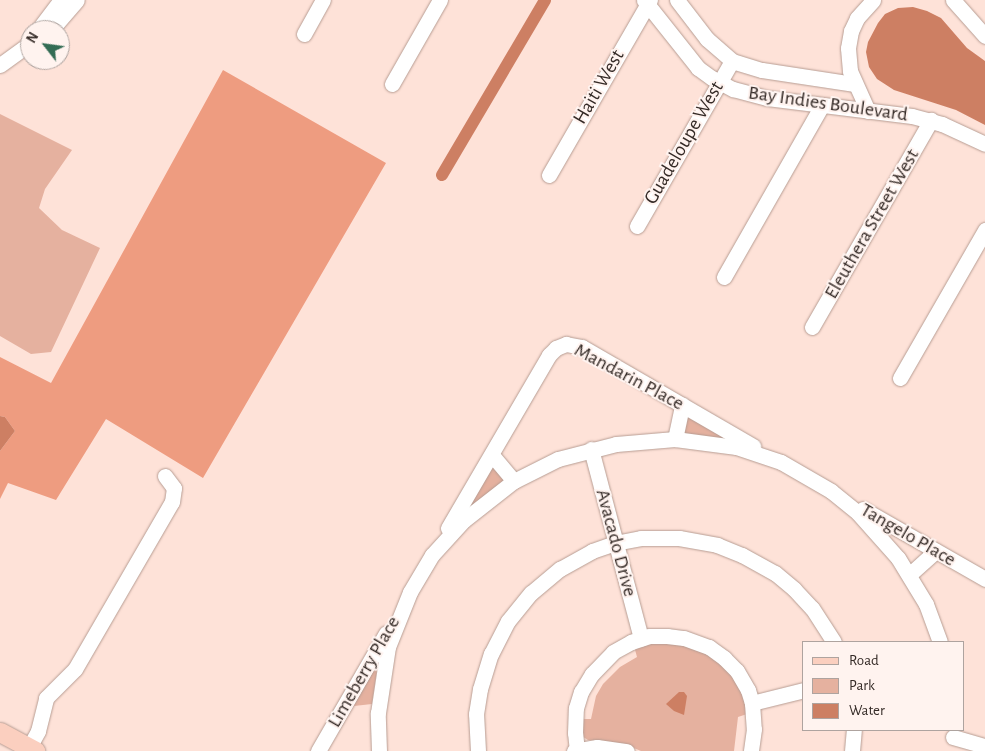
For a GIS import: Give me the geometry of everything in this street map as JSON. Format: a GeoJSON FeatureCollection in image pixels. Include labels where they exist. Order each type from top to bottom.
{"type":"FeatureCollection","features":[{"type":"Feature","properties":{"kind":"main road"},"geometry":{"type":"LineString","coordinates":[[0,732],[30,750]]}},
{"type":"Feature","properties":{"kind":"street"},"geometry":{"type":"LineString","coordinates":[[46,20],[61,0]]}},
{"type":"Feature","properties":{"kind":"street"},"geometry":{"type":"LineString","coordinates":[[60,20],[77,0]]}},
{"type":"Feature","properties":{"kind":"street"},"geometry":{"type":"LineString","coordinates":[[304,34],[324,0]]}},
{"type":"Feature","properties":{"kind":"street"},"geometry":{"type":"LineString","coordinates":[[392,84],[440,0]]}},
{"type":"Feature","properties":{"kind":"street","name":"Bay Indies Boulevard"},"geometry":{"type":"LineString","coordinates":[[677,0],[711,43],[732,60],[762,70],[855,84]]}},
{"type":"Feature","properties":{"kind":"street"},"geometry":{"type":"LineString","coordinates":[[868,110],[855,84],[849,64],[848,41],[857,18],[873,0]]}},
{"type":"Feature","properties":{"kind":"street"},"geometry":{"type":"LineString","coordinates":[[953,0],[984,32]]}},
{"type":"Feature","properties":{"kind":"street","name":"Bay Indies Boulevard"},"geometry":{"type":"LineString","coordinates":[[647,1],[692,61],[719,82],[758,97],[868,110],[931,120],[962,132],[985,144]]}},
{"type":"Feature","properties":{"kind":"street","name":"Haiti West"},"geometry":{"type":"LineString","coordinates":[[549,175],[647,1]]}},
{"type":"Feature","properties":{"kind":"street"},"geometry":{"type":"LineString","coordinates":[[0,65],[20,49]]}},
{"type":"Feature","properties":{"kind":"street","name":"Guadeloupe West"},"geometry":{"type":"LineString","coordinates":[[637,226],[732,60]]}},
{"type":"Feature","properties":{"kind":"street"},"geometry":{"type":"LineString","coordinates":[[724,276],[822,105]]}},
{"type":"Feature","properties":{"kind":"street","name":"Eleuthera Street West"},"geometry":{"type":"LineString","coordinates":[[812,327],[931,120]]}},
{"type":"Feature","properties":{"kind":"street"},"geometry":{"type":"LineString","coordinates":[[900,378],[985,230]]}},
{"type":"Feature","properties":{"kind":"street","name":"Mandarin Place"},"geometry":{"type":"LineString","coordinates":[[432,555],[549,355],[556,348],[566,344],[582,347],[781,462]]}},
{"type":"Feature","properties":{"kind":"street"},"geometry":{"type":"LineString","coordinates":[[675,439],[682,405]]}},
{"type":"Feature","properties":{"kind":"street"},"geometry":{"type":"LineString","coordinates":[[379,751],[378,712],[385,660],[395,626],[410,592],[432,555],[464,520],[514,481],[558,459],[592,449],[632,441],[675,439],[736,447],[781,462],[831,491],[872,527],[909,575],[932,618],[940,641]]}},
{"type":"Feature","properties":{"kind":"street","name":"Avacado Drive"},"geometry":{"type":"LineString","coordinates":[[592,449],[641,638]]}},
{"type":"Feature","properties":{"kind":"street"},"geometry":{"type":"LineString","coordinates":[[492,454],[514,481]]}},
{"type":"Feature","properties":{"kind":"street"},"geometry":{"type":"LineString","coordinates":[[30,750],[38,731],[46,698],[75,669],[172,502],[174,488],[165,476]]}},
{"type":"Feature","properties":{"kind":"street","name":"Tangelo Place"},"geometry":{"type":"LineString","coordinates":[[831,491],[985,579]]}},
{"type":"Feature","properties":{"kind":"street"},"geometry":{"type":"LineString","coordinates":[[478,751],[476,714],[483,677],[496,642],[511,616],[531,593],[560,569],[581,556],[615,543],[642,538],[679,538],[717,545],[742,555],[769,569],[794,589],[812,608],[833,641]]}},
{"type":"Feature","properties":{"kind":"street"},"geometry":{"type":"LineString","coordinates":[[909,575],[936,551]]}},
{"type":"Feature","properties":{"kind":"street","name":"Limeberry Place"},"geometry":{"type":"LineString","coordinates":[[318,751],[410,592]]}},
{"type":"Feature","properties":{"kind":"street"},"geometry":{"type":"LineString","coordinates":[[627,751],[597,747],[576,751],[575,714],[586,682],[598,666],[613,652],[641,638],[676,636],[709,647],[737,671],[748,690],[752,703],[754,729],[751,751]]}},
{"type":"Feature","properties":{"kind":"street"},"geometry":{"type":"LineString","coordinates":[[752,703],[802,690]]}},
{"type":"Feature","properties":{"kind":"street"},"geometry":{"type":"LineString","coordinates":[[852,751],[854,731]]}},
{"type":"Feature","properties":{"kind":"street"},"geometry":{"type":"LineString","coordinates":[[952,739],[985,747],[983,751]]}},
{"type":"Feature","properties":{"kind":"green space"},"geometry":{"type":"Polygon","coordinates":[[[0,114],[72,150],[45,189],[39,208],[62,230],[100,248],[51,352],[31,354],[0,336],[0,114]]]}},
{"type":"Feature","properties":{"kind":"green space"},"geometry":{"type":"Polygon","coordinates":[[[686,414],[731,440],[684,434],[682,426],[686,414]]]}},
{"type":"Feature","properties":{"kind":"green space"},"geometry":{"type":"Polygon","coordinates":[[[494,465],[504,481],[466,513],[489,468],[494,465]]]}},
{"type":"Feature","properties":{"kind":"green space"},"geometry":{"type":"Polygon","coordinates":[[[667,641],[706,652],[728,669],[743,692],[747,714],[738,717],[734,751],[641,751],[629,746],[588,740],[580,735],[579,719],[591,719],[596,696],[603,684],[620,667],[637,657],[634,646],[667,641]]]}},
{"type":"Feature","properties":{"kind":"green space"},"geometry":{"type":"Polygon","coordinates":[[[379,657],[372,704],[352,705],[379,657]]]}},
{"type":"Feature","properties":{"kind":"shaded area"},"geometry":{"type":"Polygon","coordinates":[[[223,70],[386,163],[203,478],[106,419],[56,500],[8,483],[0,499],[0,451],[15,431],[5,417],[0,416],[0,357],[51,383],[223,70]]]}},
{"type":"Feature","properties":{"kind":"water"},"geometry":{"type":"Polygon","coordinates":[[[913,7],[941,18],[967,48],[985,61],[985,125],[956,110],[894,90],[877,79],[869,67],[866,52],[868,42],[878,23],[885,14],[898,8],[913,7]]]}},
{"type":"Feature","properties":{"kind":"water"},"geometry":{"type":"Polygon","coordinates":[[[0,416],[5,417],[15,431],[0,451],[0,416]]]}},
{"type":"Feature","properties":{"kind":"water"},"geometry":{"type":"Polygon","coordinates":[[[679,692],[684,692],[687,696],[684,715],[674,711],[666,704],[679,692]]]}},
{"type":"Feature","properties":{"kind":"waterway"},"geometry":{"type":"LineString","coordinates":[[442,175],[545,0]]}}]}
